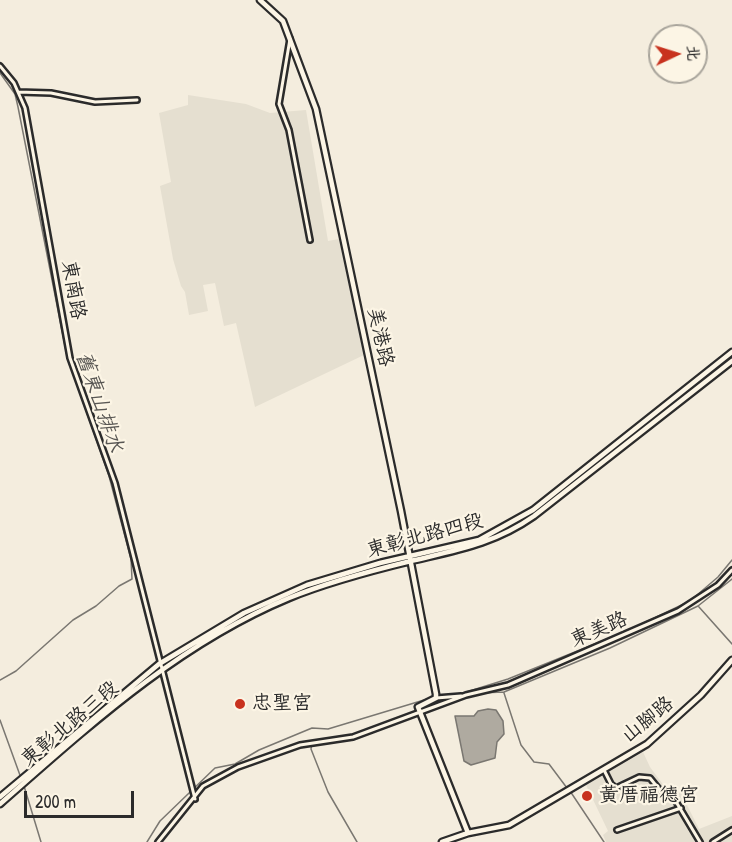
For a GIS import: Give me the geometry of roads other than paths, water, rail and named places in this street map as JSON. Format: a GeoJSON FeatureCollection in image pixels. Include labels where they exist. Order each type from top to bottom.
{"type":"FeatureCollection","features":[{"type":"Feature","properties":{"kind":"street","name":"美港路"},"geometry":{"type":"LineString","coordinates":[[260,0],[275,12],[290,38],[316,109],[410,558],[436,696]]}},
{"type":"Feature","properties":{"kind":"street"},"geometry":{"type":"LineString","coordinates":[[290,38],[284,60],[279,104],[289,130],[310,240]]}},
{"type":"Feature","properties":{"kind":"street","name":"東南路"},"geometry":{"type":"LineString","coordinates":[[0,66],[18,92],[25,108],[30,150],[70,358],[115,483],[195,799]]}},
{"type":"Feature","properties":{"kind":"street"},"geometry":{"type":"LineString","coordinates":[[18,92],[51,93],[95,102],[137,100]]}},
{"type":"Feature","properties":{"kind":"street","name":"東彰北路四段"},"geometry":{"type":"LineString","coordinates":[[159,664],[213,630],[275,598],[307,585],[479,540],[506,527],[533,510],[732,352]]}},
{"type":"Feature","properties":{"kind":"street","name":"東彰北路四段"},"geometry":{"type":"LineString","coordinates":[[161,670],[215,635],[291,597],[410,558],[481,545],[522,524],[732,361]]}},
{"type":"Feature","properties":{"kind":"street"},"geometry":{"type":"LineString","coordinates":[[632,432],[636,437]]}},
{"type":"Feature","properties":{"kind":"street","name":"東美路"},"geometry":{"type":"LineString","coordinates":[[466,695],[508,685],[678,611],[718,585],[732,570]]}},
{"type":"Feature","properties":{"kind":"street","name":"山腳路"},"geometry":{"type":"LineString","coordinates":[[442,842],[468,833],[509,825],[647,744],[701,695],[732,660]]}},
{"type":"Feature","properties":{"kind":"street","name":"東彰北路三段"},"geometry":{"type":"LineString","coordinates":[[0,797],[159,664]]}},
{"type":"Feature","properties":{"kind":"street","name":"東彰北路三段"},"geometry":{"type":"LineString","coordinates":[[0,804],[124,698],[161,670]]}},
{"type":"Feature","properties":{"kind":"street"},"geometry":{"type":"LineString","coordinates":[[466,695],[436,696],[418,707],[468,833]]}},
{"type":"Feature","properties":{"kind":"street"},"geometry":{"type":"LineString","coordinates":[[158,842],[169,825],[195,799],[203,786],[238,767],[311,744],[353,737],[466,695]]}},
{"type":"Feature","properties":{"kind":"street"},"geometry":{"type":"LineString","coordinates":[[604,770],[611,784],[616,788],[639,777],[650,778],[663,794],[675,800],[700,842]]}},
{"type":"Feature","properties":{"kind":"street"},"geometry":{"type":"LineString","coordinates":[[617,830],[681,808]]}},
{"type":"Feature","properties":{"kind":"street"},"geometry":{"type":"LineString","coordinates":[[714,842],[732,830]]}},
{"type":"Feature","properties":{"kind":"waterway","name":"舊東山排水"},"geometry":{"type":"LineString","coordinates":[[0,73],[15,94],[67,356],[109,476],[131,559],[132,579],[73,620],[16,671],[0,680]]}},
{"type":"Feature","properties":{"kind":"waterway"},"geometry":{"type":"LineString","coordinates":[[438,696],[460,694],[508,679],[627,631],[690,601],[718,577],[732,560]]}},
{"type":"Feature","properties":{"kind":"waterway"},"geometry":{"type":"LineString","coordinates":[[479,693],[504,692],[610,648],[698,606],[732,579]]}},
{"type":"Feature","properties":{"kind":"waterway"},"geometry":{"type":"LineString","coordinates":[[699,607],[732,644]]}},
{"type":"Feature","properties":{"kind":"waterway"},"geometry":{"type":"LineString","coordinates":[[504,693],[521,745],[534,762],[549,764],[567,788]]}},
{"type":"Feature","properties":{"kind":"waterway"},"geometry":{"type":"LineString","coordinates":[[147,842],[160,821],[215,768],[235,764],[259,750],[312,728],[328,729],[434,697]]}},
{"type":"Feature","properties":{"kind":"waterway"},"geometry":{"type":"LineString","coordinates":[[425,709],[451,698]]}},
{"type":"Feature","properties":{"kind":"waterway","name":"舊東山排水"},"geometry":{"type":"LineString","coordinates":[[0,720],[21,778]]}},
{"type":"Feature","properties":{"kind":"waterway"},"geometry":{"type":"LineString","coordinates":[[316,741],[344,737],[370,729]]}},
{"type":"Feature","properties":{"kind":"waterway"},"geometry":{"type":"LineString","coordinates":[[312,743],[311,749],[328,792],[357,842]]}},
{"type":"Feature","properties":{"kind":"waterway","name":"舊東山排水"},"geometry":{"type":"LineString","coordinates":[[24,786],[41,842]]}},
{"type":"Feature","properties":{"kind":"waterway"},"geometry":{"type":"LineString","coordinates":[[570,791],[604,842]]}},
{"type":"Feature","properties":{"kind":"place","name":"忠聖宮"},"geometry":{"type":"Point","coordinates":[240,704]}},
{"type":"Feature","properties":{"kind":"place","name":"黃厝福德宮"},"geometry":{"type":"Point","coordinates":[587,796]}}]}
